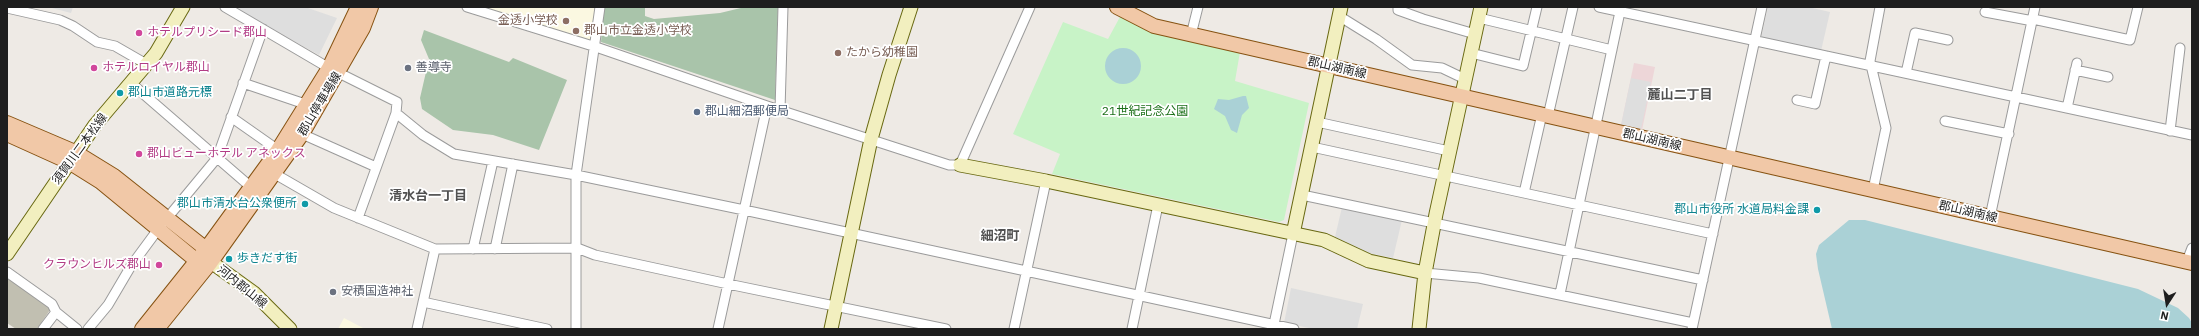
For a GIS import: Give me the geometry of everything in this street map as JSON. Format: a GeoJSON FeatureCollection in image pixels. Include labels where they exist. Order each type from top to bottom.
{"type":"FeatureCollection","features":[{"type":"Feature","properties":{"kind":"main road","name":"郡山停車場線"},"geometry":{"type":"LineString","coordinates":[[205,257],[275,174],[302,134],[334,70],[358,7]]}},
{"type":"Feature","properties":{"kind":"main road","name":"郡山停車場線"},"geometry":{"type":"LineString","coordinates":[[205,257],[278,150],[305,104],[334,70],[363,28],[371,7]]}},
{"type":"Feature","properties":{"kind":"main road","name":"郡山湖南線"},"geometry":{"type":"LineString","coordinates":[[1122,8],[1147,24],[1191,35],[1990,217],[2190,257]]}},
{"type":"Feature","properties":{"kind":"main road"},"geometry":{"type":"LineString","coordinates":[[7,123],[72,157],[101,182],[163,223],[205,257]]}},
{"type":"Feature","properties":{"kind":"main road"},"geometry":{"type":"LineString","coordinates":[[7,134],[72,157]]}},
{"type":"Feature","properties":{"kind":"main road"},"geometry":{"type":"LineString","coordinates":[[142,329],[205,257]]}},
{"type":"Feature","properties":{"kind":"main road"},"geometry":{"type":"LineString","coordinates":[[157,329],[205,257]]}},
{"type":"Feature","properties":{"kind":"street","name":"須賀川二本松線"},"geometry":{"type":"LineString","coordinates":[[7,254],[96,124],[148,65],[183,7]]}},
{"type":"Feature","properties":{"kind":"street"},"geometry":{"type":"LineString","coordinates":[[225,7],[334,70],[397,102],[396,113],[358,218]]}},
{"type":"Feature","properties":{"kind":"street"},"geometry":{"type":"LineString","coordinates":[[467,7],[596,47],[767,106],[949,165],[960,165],[1046,181],[1324,240],[1369,260],[1425,273],[1479,278],[1560,294],[1693,326],[1762,7]]}},
{"type":"Feature","properties":{"kind":"street"},"geometry":{"type":"LineString","coordinates":[[576,329],[576,175],[596,47],[600,7]]}},
{"type":"Feature","properties":{"kind":"street"},"geometry":{"type":"LineString","coordinates":[[780,110],[783,7]]}},
{"type":"Feature","properties":{"kind":"street"},"geometry":{"type":"LineString","coordinates":[[831,329],[871,140],[888,75],[909,7]]}},
{"type":"Feature","properties":{"kind":"street"},"geometry":{"type":"LineString","coordinates":[[960,165],[1030,7]]}},
{"type":"Feature","properties":{"kind":"street"},"geometry":{"type":"LineString","coordinates":[[1191,35],[1198,7]]}},
{"type":"Feature","properties":{"kind":"street"},"geometry":{"type":"LineString","coordinates":[[1398,7],[1398,10],[1423,20],[1475,34]]}},
{"type":"Feature","properties":{"kind":"street"},"geometry":{"type":"LineString","coordinates":[[1471,53],[1524,66],[1537,7]]}},
{"type":"Feature","properties":{"kind":"street"},"geometry":{"type":"LineString","coordinates":[[1524,193],[1573,7]]}},
{"type":"Feature","properties":{"kind":"street"},"geometry":{"type":"LineString","coordinates":[[1599,7],[1620,9],[1871,66],[2017,96],[2192,135]]}},
{"type":"Feature","properties":{"kind":"street"},"geometry":{"type":"LineString","coordinates":[[1872,190],[1886,128],[1870,56],[1880,7]]}},
{"type":"Feature","properties":{"kind":"street"},"geometry":{"type":"LineString","coordinates":[[1990,217],[2035,7]]}},
{"type":"Feature","properties":{"kind":"street"},"geometry":{"type":"LineString","coordinates":[[1985,12],[2033,20],[2130,40],[2138,7]]}},
{"type":"Feature","properties":{"kind":"street"},"geometry":{"type":"LineString","coordinates":[[7,8],[60,20],[74,26],[97,42],[115,46],[148,65]]}},
{"type":"Feature","properties":{"kind":"street"},"geometry":{"type":"LineString","coordinates":[[1560,294],[1620,9]]}},
{"type":"Feature","properties":{"kind":"street"},"geometry":{"type":"LineString","coordinates":[[1274,327],[1340,11],[1412,65],[1442,68],[1465,80]]}},
{"type":"Feature","properties":{"kind":"street"},"geometry":{"type":"LineString","coordinates":[[1419,329],[1425,273],[1434,222],[1480,12],[1531,30],[1612,50]]}},
{"type":"Feature","properties":{"kind":"street"},"geometry":{"type":"LineString","coordinates":[[88,329],[108,305],[131,266],[163,223],[217,158],[242,83],[263,29]]}},
{"type":"Feature","properties":{"kind":"street"},"geometry":{"type":"LineString","coordinates":[[1906,73],[1915,32],[1948,40]]}},
{"type":"Feature","properties":{"kind":"street"},"geometry":{"type":"LineString","coordinates":[[2170,131],[2180,48]]}},
{"type":"Feature","properties":{"kind":"street"},"geometry":{"type":"LineString","coordinates":[[1797,100],[1815,104],[1826,56]]}},
{"type":"Feature","properties":{"kind":"street"},"geometry":{"type":"LineString","coordinates":[[2067,108],[2076,67],[2108,77]]}},
{"type":"Feature","properties":{"kind":"street"},"geometry":{"type":"LineString","coordinates":[[242,83],[305,104]]}},
{"type":"Feature","properties":{"kind":"street"},"geometry":{"type":"LineString","coordinates":[[132,84],[252,188]]}},
{"type":"Feature","properties":{"kind":"street"},"geometry":{"type":"LineString","coordinates":[[718,329],[767,106]]}},
{"type":"Feature","properties":{"kind":"street"},"geometry":{"type":"LineString","coordinates":[[396,113],[423,136],[454,154],[576,175],[851,233],[1274,327],[1294,329]]}},
{"type":"Feature","properties":{"kind":"street"},"geometry":{"type":"LineString","coordinates":[[231,117],[278,150]]}},
{"type":"Feature","properties":{"kind":"street"},"geometry":{"type":"LineString","coordinates":[[1945,121],[2009,134]]}},
{"type":"Feature","properties":{"kind":"street"},"geometry":{"type":"LineString","coordinates":[[1317,122],[1450,151]]}},
{"type":"Feature","properties":{"kind":"street"},"geometry":{"type":"LineString","coordinates":[[302,134],[376,167]]}},
{"type":"Feature","properties":{"kind":"street"},"geometry":{"type":"LineString","coordinates":[[1312,147],[1713,234]]}},
{"type":"Feature","properties":{"kind":"street"},"geometry":{"type":"LineString","coordinates":[[473,249],[493,161]]}},
{"type":"Feature","properties":{"kind":"street"},"geometry":{"type":"LineString","coordinates":[[495,249],[513,164]]}},
{"type":"Feature","properties":{"kind":"street"},"geometry":{"type":"LineString","coordinates":[[275,174],[334,208],[435,249],[577,248],[595,255],[946,329]]}},
{"type":"Feature","properties":{"kind":"street"},"geometry":{"type":"LineString","coordinates":[[1014,329],[1046,181]]}},
{"type":"Feature","properties":{"kind":"street"},"geometry":{"type":"LineString","coordinates":[[1302,195],[1703,280]]}},
{"type":"Feature","properties":{"kind":"street"},"geometry":{"type":"LineString","coordinates":[[1132,329],[1158,205]]}},
{"type":"Feature","properties":{"kind":"street"},"geometry":{"type":"LineString","coordinates":[[417,329],[435,249]]}},
{"type":"Feature","properties":{"kind":"street","name":"河内郡山線"},"geometry":{"type":"LineString","coordinates":[[205,257],[254,294],[290,329]]}},
{"type":"Feature","properties":{"kind":"street"},"geometry":{"type":"LineString","coordinates":[[7,272],[52,304],[56,312],[77,329]]}},
{"type":"Feature","properties":{"kind":"street"},"geometry":{"type":"LineString","coordinates":[[423,302],[547,329]]}},
{"type":"Feature","properties":{"kind":"street"},"geometry":{"type":"LineString","coordinates":[[43,329],[56,312]]}},
{"type":"Feature","properties":{"kind":"shaded area"},"geometry":{"type":"Polygon","coordinates":[[[48,7],[73,7],[71,13],[48,7]]]}},
{"type":"Feature","properties":{"kind":"shaded area"},"geometry":{"type":"Polygon","coordinates":[[[232,7],[305,7],[337,18],[319,55],[232,7]]]}},
{"type":"Feature","properties":{"kind":"shaded area","name":"郡山市立金透小学校"},"geometry":{"type":"Polygon","coordinates":[[[479,7],[596,7],[592,41],[479,7]]]}},
{"type":"Feature","properties":{"kind":"shaded area"},"geometry":{"type":"Polygon","coordinates":[[[1768,7],[1808,7],[1830,12],[1821,51],[1761,38],[1768,7]]]}},
{"type":"Feature","properties":{"kind":"shaded area"},"geometry":{"type":"Polygon","coordinates":[[[1634,63],[1655,67],[1642,130],[1621,125],[1634,63]]]}},
{"type":"Feature","properties":{"kind":"shaded area"},"geometry":{"type":"Polygon","coordinates":[[[1631,78],[1651,82],[1641,129],[1621,125],[1631,78]]]}},
{"type":"Feature","properties":{"kind":"shaded area"},"geometry":{"type":"Polygon","coordinates":[[[1342,207],[1402,220],[1393,258],[1368,253],[1335,237],[1342,207]]]}},
{"type":"Feature","properties":{"kind":"shaded area"},"geometry":{"type":"Polygon","coordinates":[[[7,277],[52,307],[37,329],[16,329],[7,323],[7,277]]]}},
{"type":"Feature","properties":{"kind":"shaded area"},"geometry":{"type":"Polygon","coordinates":[[[1291,288],[1363,304],[1357,329],[1314,329],[1284,323],[1291,288]]]}},
{"type":"Feature","properties":{"kind":"shaded area"},"geometry":{"type":"Polygon","coordinates":[[[344,318],[365,329],[338,329],[344,318]]]}},
{"type":"Feature","properties":{"kind":"green space"},"geometry":{"type":"Polygon","coordinates":[[[604,7],[645,7],[645,16],[654,19],[720,13],[745,7],[778,7],[775,100],[601,42],[604,7]]]}},
{"type":"Feature","properties":{"kind":"green space","name":"21世紀記念公園"},"geometry":{"type":"Polygon","coordinates":[[[1121,15],[1240,52],[1235,81],[1309,103],[1284,220],[1279,222],[1052,174],[1060,154],[1013,134],[1063,22],[1108,39],[1121,15]]]}},
{"type":"Feature","properties":{"kind":"green space"},"geometry":{"type":"Polygon","coordinates":[[[424,30],[509,62],[513,58],[567,80],[539,150],[493,135],[453,130],[422,109],[420,98],[429,59],[421,40],[424,30]]]}},
{"type":"Feature","properties":{"kind":"water"},"geometry":{"type":"Polygon","coordinates":[[[1120,48],[1126,48],[1136,53],[1141,66],[1136,79],[1126,84],[1120,84],[1110,79],[1105,69],[1105,63],[1110,53],[1120,48]]]}},
{"type":"Feature","properties":{"kind":"water"},"geometry":{"type":"Polygon","coordinates":[[[1246,96],[1249,108],[1242,115],[1237,133],[1231,130],[1225,116],[1214,109],[1218,99],[1229,100],[1246,96]]]}},
{"type":"Feature","properties":{"kind":"water"},"geometry":{"type":"Polygon","coordinates":[[[1849,220],[1865,220],[2138,289],[2178,308],[2189,318],[2192,323],[2192,329],[1832,329],[1816,254],[1819,245],[1849,220]]]}},
{"type":"Feature","properties":{"kind":"place","name":"金透小学校"},"geometry":{"type":"Point","coordinates":[566,21]}},
{"type":"Feature","properties":{"kind":"place","name":"郡山市立金透小学校"},"geometry":{"type":"Point","coordinates":[576,31]}},
{"type":"Feature","properties":{"kind":"place","name":"ホテルプリシード郡山"},"geometry":{"type":"Point","coordinates":[139,33]}},
{"type":"Feature","properties":{"kind":"place","name":"たから幼稚園"},"geometry":{"type":"Point","coordinates":[838,53]}},
{"type":"Feature","properties":{"kind":"place","name":"ホテルロイヤル郡山"},"geometry":{"type":"Point","coordinates":[94,68]}},
{"type":"Feature","properties":{"kind":"place","name":"善導寺"},"geometry":{"type":"Point","coordinates":[408,68]}},
{"type":"Feature","properties":{"kind":"place","name":"郡山市道路元標"},"geometry":{"type":"Point","coordinates":[120,93]}},
{"type":"Feature","properties":{"kind":"place","name":"郡山細沼郵便局"},"geometry":{"type":"Point","coordinates":[697,112]}},
{"type":"Feature","properties":{"kind":"place","name":"郡山ビューホテル アネックス"},"geometry":{"type":"Point","coordinates":[139,154]}},
{"type":"Feature","properties":{"kind":"place","name":"郡山市清水台公衆便所"},"geometry":{"type":"Point","coordinates":[305,204]}},
{"type":"Feature","properties":{"kind":"place","name":"郡山市役所 水道局料金課"},"geometry":{"type":"Point","coordinates":[1817,210]}},
{"type":"Feature","properties":{"kind":"place","name":"歩きだす街"},"geometry":{"type":"Point","coordinates":[229,259]}},
{"type":"Feature","properties":{"kind":"place","name":"クラウンヒルズ郡山"},"geometry":{"type":"Point","coordinates":[159,265]}},
{"type":"Feature","properties":{"kind":"place","name":"安積国造神社"},"geometry":{"type":"Point","coordinates":[333,292]}},
{"type":"Feature","properties":{"kind":"district","name":"麓山二丁目"},"geometry":{"type":"Point","coordinates":[1680,95]}},
{"type":"Feature","properties":{"kind":"district","name":"清水台一丁目"},"geometry":{"type":"Point","coordinates":[428,196]}},
{"type":"Feature","properties":{"kind":"district","name":"細沼町"},"geometry":{"type":"Point","coordinates":[1000,236]}}]}
